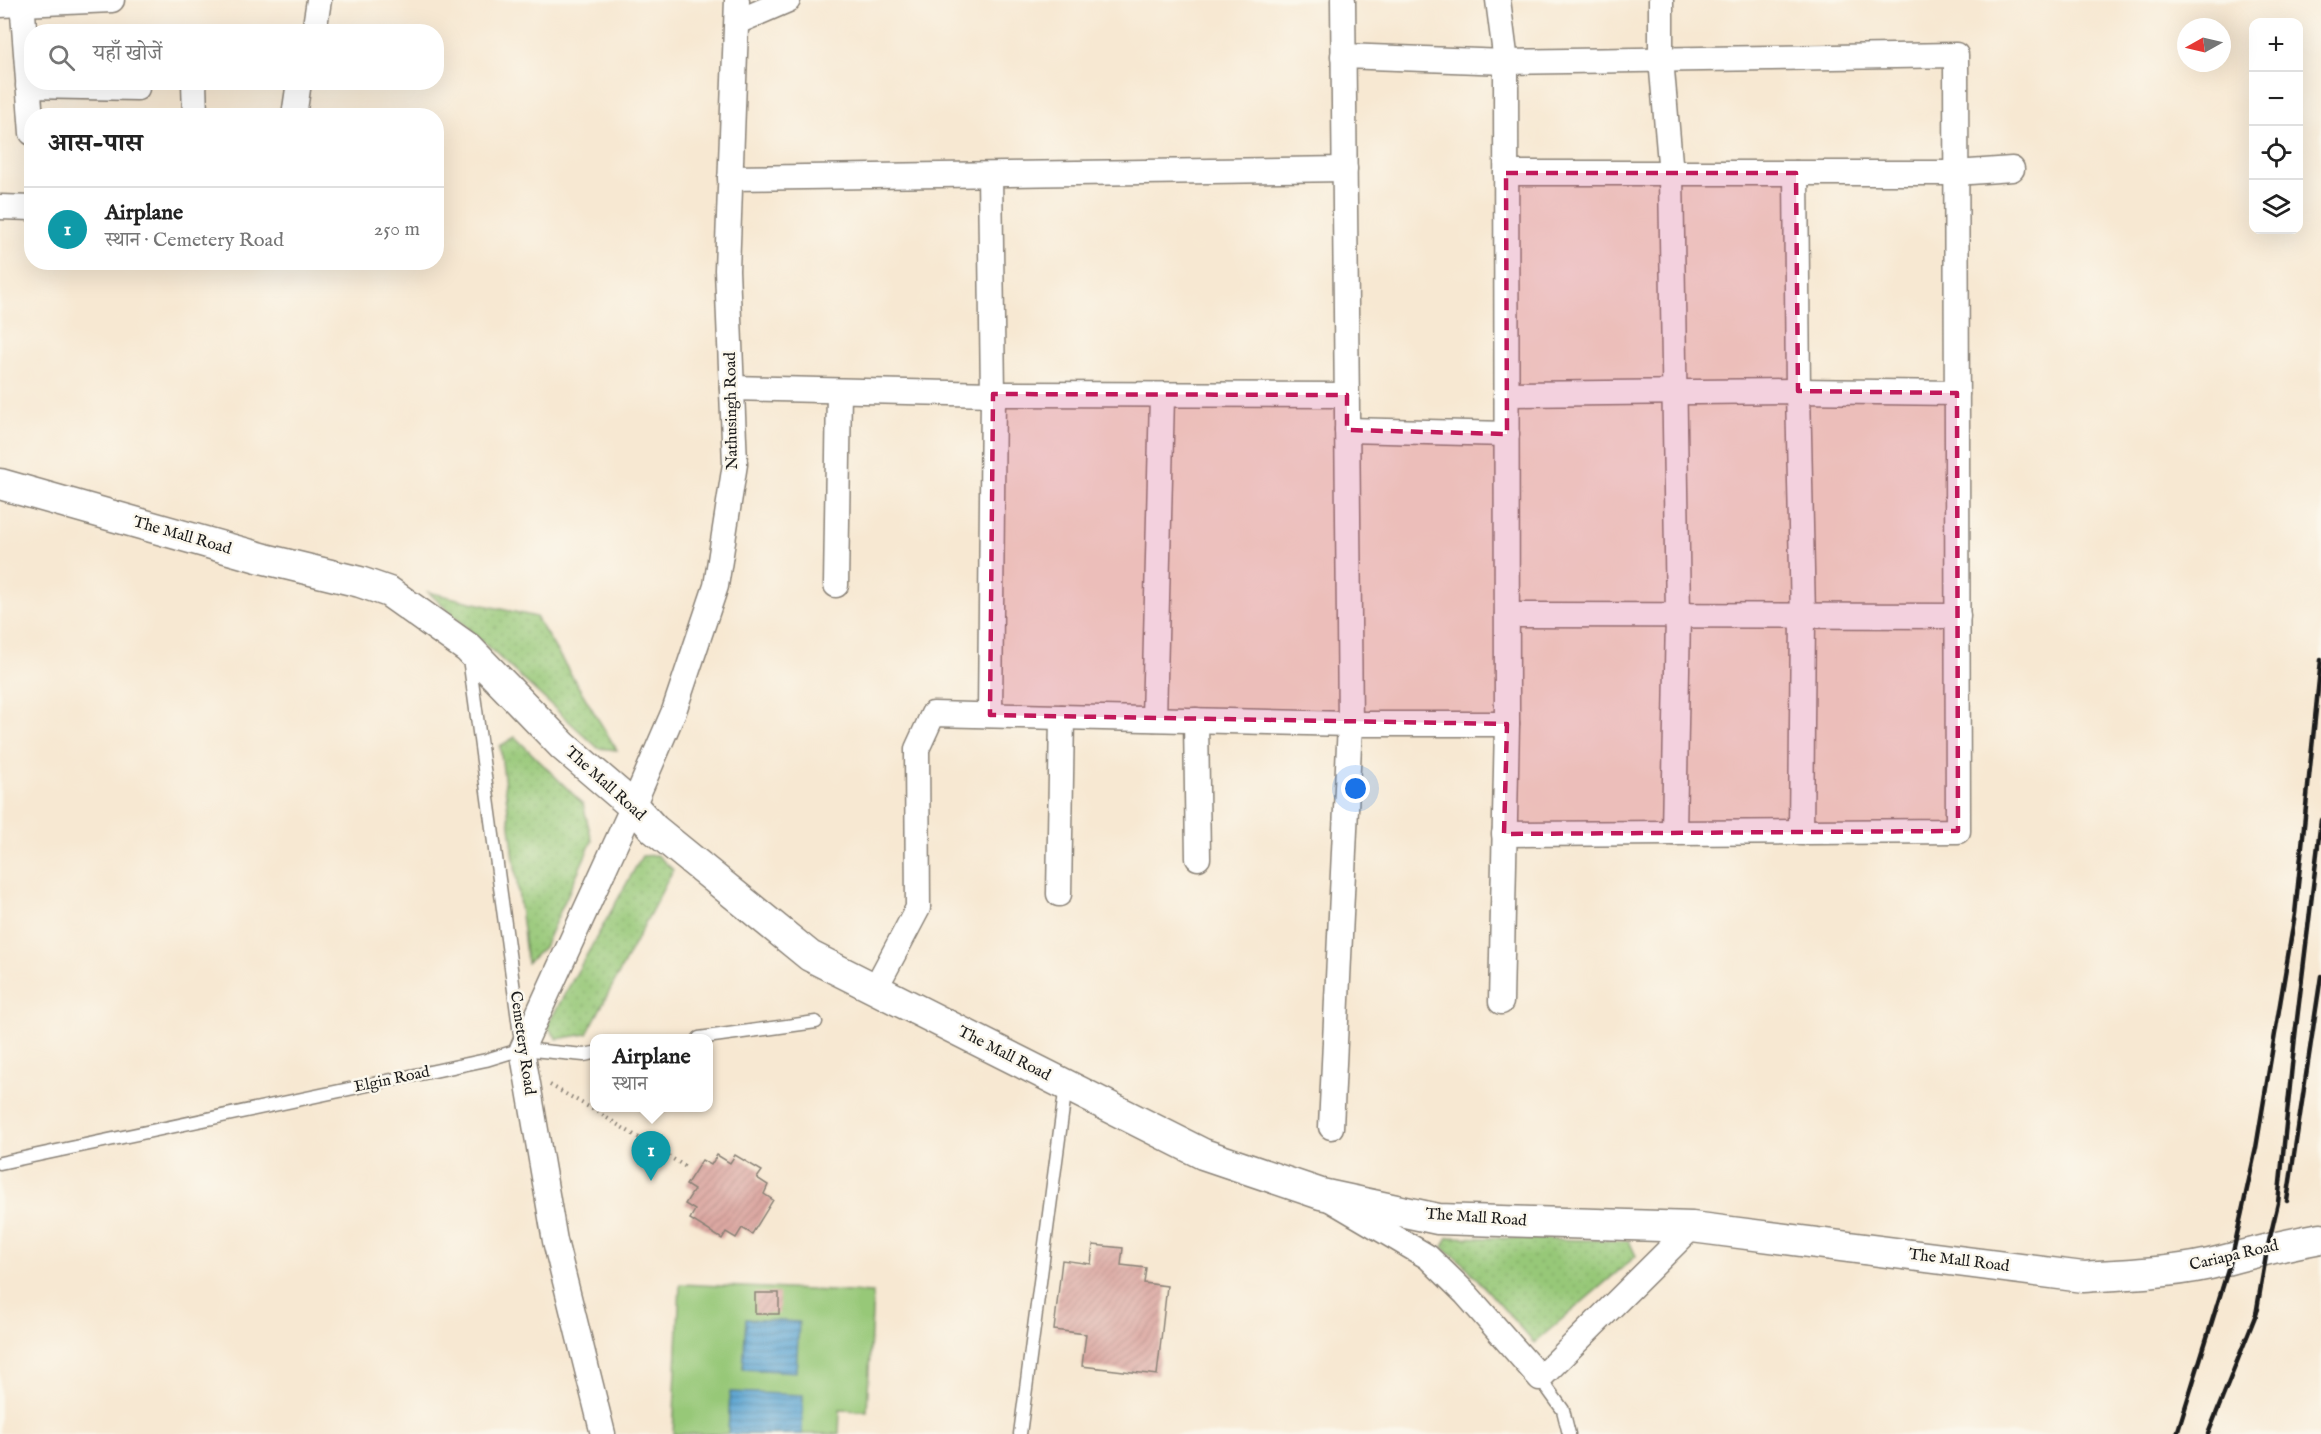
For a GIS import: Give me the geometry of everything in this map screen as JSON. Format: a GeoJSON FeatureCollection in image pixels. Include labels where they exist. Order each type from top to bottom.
{"type":"FeatureCollection","features":[{"type":"Feature","properties":{"kind":"street"},"geometry":{"type":"LineString","coordinates":[[24,63],[14,4],[112,0]]}},
{"type":"Feature","properties":{"kind":"street"},"geometry":{"type":"LineString","coordinates":[[315,24],[319,0]]}},
{"type":"Feature","properties":{"kind":"street"},"geometry":{"type":"LineString","coordinates":[[737,11],[788,0]]}},
{"type":"Feature","properties":{"kind":"street"},"geometry":{"type":"LineString","coordinates":[[1331,1127],[1350,724],[1343,0]]}},
{"type":"Feature","properties":{"kind":"street"},"geometry":{"type":"LineString","coordinates":[[1498,0],[1506,62],[1507,724],[1501,1002]]}},
{"type":"Feature","properties":{"kind":"street"},"geometry":{"type":"LineString","coordinates":[[1662,0],[1661,59],[1671,174],[1678,615],[1674,833]]}},
{"type":"Feature","properties":{"kind":"street","name":"Nathusingh Road"},"geometry":{"type":"LineString","coordinates":[[633,806],[674,711],[716,586],[735,464],[727,270],[737,11]]}},
{"type":"Feature","properties":{"kind":"street"},"geometry":{"type":"LineString","coordinates":[[1343,56],[1506,62],[1956,55],[1958,831],[1504,834]]}},
{"type":"Feature","properties":{"kind":"street"},"geometry":{"type":"LineString","coordinates":[[28,90],[30,108]]}},
{"type":"Feature","properties":{"kind":"street"},"geometry":{"type":"LineString","coordinates":[[194,90],[195,108]]}},
{"type":"Feature","properties":{"kind":"street"},"geometry":{"type":"LineString","coordinates":[[295,108],[296,90]]}},
{"type":"Feature","properties":{"kind":"street"},"geometry":{"type":"LineString","coordinates":[[730,178],[1345,169]]}},
{"type":"Feature","properties":{"kind":"street"},"geometry":{"type":"LineString","coordinates":[[1506,173],[1956,173],[2012,169]]}},
{"type":"Feature","properties":{"kind":"street"},"geometry":{"type":"LineString","coordinates":[[1797,173],[1798,392],[1803,616],[1801,833]]}},
{"type":"Feature","properties":{"kind":"street"},"geometry":{"type":"LineString","coordinates":[[990,175],[993,394],[990,716]]}},
{"type":"Feature","properties":{"kind":"street"},"geometry":{"type":"LineString","coordinates":[[0,207],[24,208]]}},
{"type":"Feature","properties":{"kind":"street"},"geometry":{"type":"LineString","coordinates":[[732,388],[1162,396],[1347,395]]}},
{"type":"Feature","properties":{"kind":"street"},"geometry":{"type":"LineString","coordinates":[[836,585],[839,391]]}},
{"type":"Feature","properties":{"kind":"street"},"geometry":{"type":"LineString","coordinates":[[1506,394],[1957,393]]}},
{"type":"Feature","properties":{"kind":"street"},"geometry":{"type":"LineString","coordinates":[[1154,719],[1162,396]]}},
{"type":"Feature","properties":{"kind":"street"},"geometry":{"type":"LineString","coordinates":[[1347,430],[1507,434]]}},
{"type":"Feature","properties":{"kind":"street","name":"The Mall Road"},"geometry":{"type":"LineString","coordinates":[[0,484],[265,559],[360,582],[388,592],[468,648],[563,746],[633,806],[654,829],[810,956],[1203,1154],[1322,1194],[1438,1219],[1692,1227],[2083,1277],[2147,1273]]}},
{"type":"Feature","properties":{"kind":"street"},"geometry":{"type":"LineString","coordinates":[[1507,615],[1958,616]]}},
{"type":"Feature","properties":{"kind":"street"},"geometry":{"type":"LineString","coordinates":[[875,989],[918,908],[917,749],[933,714],[1350,724],[1507,724]]}},
{"type":"Feature","properties":{"kind":"street"},"geometry":{"type":"LineString","coordinates":[[1059,894],[1062,717]]}},
{"type":"Feature","properties":{"kind":"street"},"geometry":{"type":"LineString","coordinates":[[1196,720],[1198,858]]}},
{"type":"Feature","properties":{"kind":"street"},"geometry":{"type":"LineString","coordinates":[[524,1061],[633,806]]}},
{"type":"Feature","properties":{"kind":"street","name":"Cemetery Road"},"geometry":{"type":"LineString","coordinates":[[524,1061],[555,1241],[603,1434]]}},
{"type":"Feature","properties":{"kind":"street"},"geometry":{"type":"LineString","coordinates":[[1322,1194],[1428,1257],[1466,1294],[1540,1378],[1692,1227]]}},
{"type":"Feature","properties":{"kind":"street","name":"Cariapa Road"},"geometry":{"type":"LineString","coordinates":[[2147,1273],[2221,1262],[2278,1246],[2321,1238]]}},
{"type":"Feature","properties":{"kind":"lane","name":"Cemetery Road"},"geometry":{"type":"LineString","coordinates":[[468,648],[524,1061]]}},
{"type":"Feature","properties":{"kind":"lane"},"geometry":{"type":"LineString","coordinates":[[713,1036],[816,1022]]}},
{"type":"Feature","properties":{"kind":"lane"},"geometry":{"type":"LineString","coordinates":[[524,1061],[590,1054]]}},
{"type":"Feature","properties":{"kind":"lane","name":"Elgin Road"},"geometry":{"type":"LineString","coordinates":[[0,1163],[486,1060],[524,1061]]}},
{"type":"Feature","properties":{"kind":"lane"},"geometry":{"type":"LineString","coordinates":[[1020,1434],[1066,1085]]}},
{"type":"Feature","properties":{"kind":"lane"},"geometry":{"type":"LineString","coordinates":[[1540,1378],[1563,1410],[1569,1434]]}},
{"type":"Feature","properties":{"kind":"path"},"geometry":{"type":"LineString","coordinates":[[524,1061],[590,1107]]}},
{"type":"Feature","properties":{"kind":"path"},"geometry":{"type":"LineString","coordinates":[[597,1112],[686,1167]]}},
{"type":"Feature","properties":{"kind":"highlighted area"},"geometry":{"type":"Polygon","coordinates":[[[1506,173],[1796,173],[1798,391],[1957,393],[1958,831],[1504,834],[1507,724],[990,715],[993,394],[1347,395],[1347,430],[1507,434],[1506,173]]]}},
{"type":"Feature","properties":{"kind":"green space"},"geometry":{"type":"Polygon","coordinates":[[[428,592],[536,617],[617,750],[598,748],[428,592]]]}},
{"type":"Feature","properties":{"kind":"green space"},"geometry":{"type":"Polygon","coordinates":[[[515,737],[583,804],[592,841],[544,947],[527,963],[500,746],[515,737]]]}},
{"type":"Feature","properties":{"kind":"green space"},"geometry":{"type":"Polygon","coordinates":[[[657,855],[673,870],[587,1034],[557,1039],[547,1026],[642,856],[657,855]]]}},
{"type":"Feature","properties":{"kind":"green space"},"geometry":{"type":"Polygon","coordinates":[[[1448,1237],[1629,1241],[1636,1256],[1534,1343],[1463,1263],[1443,1247],[1448,1237]]]}},
{"type":"Feature","properties":{"kind":"green space"},"geometry":{"type":"Polygon","coordinates":[[[680,1284],[873,1293],[867,1411],[840,1410],[839,1434],[673,1434],[680,1284]]]}},
{"type":"Feature","properties":{"kind":"water"},"geometry":{"type":"Polygon","coordinates":[[[746,1319],[799,1322],[796,1372],[743,1369],[746,1319]]]}},
{"type":"Feature","properties":{"kind":"water"},"geometry":{"type":"Polygon","coordinates":[[[730,1392],[803,1395],[802,1434],[728,1434],[730,1392]]]}},
{"type":"Feature","properties":{"kind":"building"},"geometry":{"type":"Polygon","coordinates":[[[717,1155],[730,1163],[735,1155],[762,1171],[757,1178],[768,1185],[764,1194],[773,1200],[752,1234],[742,1228],[736,1238],[726,1232],[722,1239],[690,1219],[695,1210],[685,1204],[694,1190],[686,1185],[702,1160],[711,1165],[717,1155]]]}},
{"type":"Feature","properties":{"kind":"building"},"geometry":{"type":"Polygon","coordinates":[[[1093,1245],[1123,1248],[1121,1265],[1146,1268],[1144,1283],[1167,1286],[1157,1375],[1082,1366],[1086,1334],[1054,1330],[1062,1260],[1091,1264],[1093,1245]]]}},
{"type":"Feature","properties":{"kind":"building"},"geometry":{"type":"Polygon","coordinates":[[[755,1293],[779,1293],[779,1314],[755,1314],[755,1293]]]}},
{"type":"Feature","properties":{"kind":"railway"},"geometry":{"type":"LineString","coordinates":[[2177,1434],[2232,1257],[2256,1148],[2295,914],[2321,660]]}},
{"type":"Feature","properties":{"kind":"railway"},"geometry":{"type":"LineString","coordinates":[[2256,1315],[2278,1203],[2321,820]]}},
{"type":"Feature","properties":{"kind":"railway"},"geometry":{"type":"LineString","coordinates":[[2287,1201],[2321,976]]}},
{"type":"Feature","properties":{"kind":"railway"},"geometry":{"type":"LineString","coordinates":[[2208,1434],[2258,1309]]}},
{"type":"Feature","properties":{"kind":"place","name":"Airplane"},"geometry":{"type":"Point","coordinates":[651,1181]}}]}
